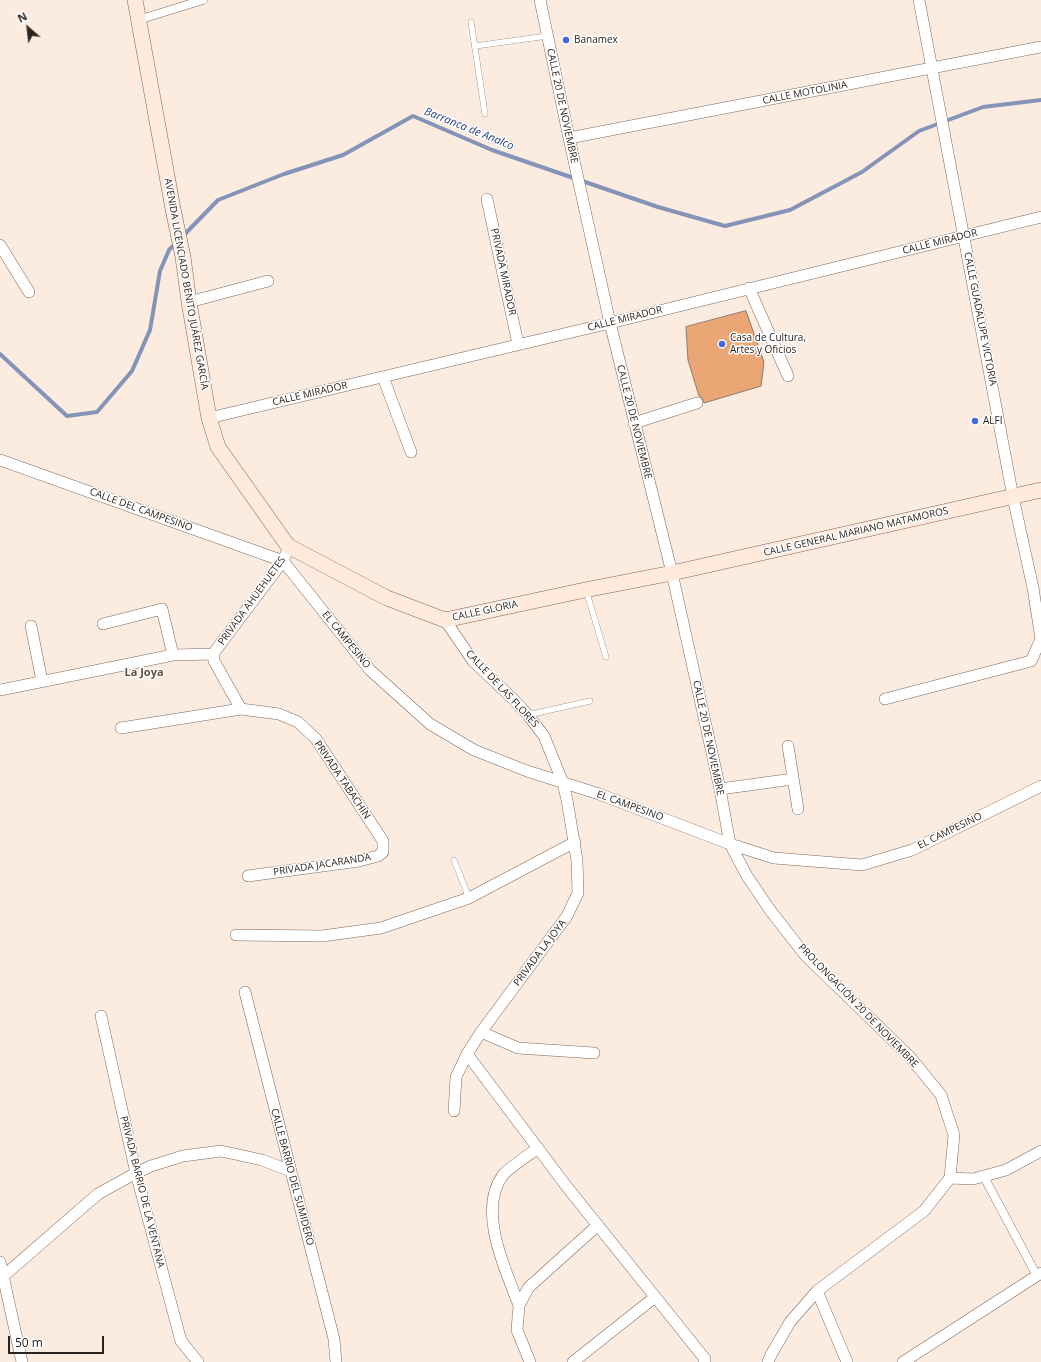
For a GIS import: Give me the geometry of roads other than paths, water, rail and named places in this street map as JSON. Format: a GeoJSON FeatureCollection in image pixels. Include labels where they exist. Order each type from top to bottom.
{"type":"FeatureCollection","features":[{"type":"Feature","properties":{"kind":"main road","name":"AVENIDA LICENCIADO BENITO JUÁREZ GARCÍA"},"geometry":{"type":"LineString","coordinates":[[135,0],[183,257],[189,302],[209,418],[218,446],[288,546]]}},
{"type":"Feature","properties":{"kind":"main road","name":"CALLE GENERAL MARIANO MATAMOROS"},"geometry":{"type":"LineString","coordinates":[[672,574],[1041,490]]}},
{"type":"Feature","properties":{"kind":"main road","name":"CALLE GLORIA"},"geometry":{"type":"LineString","coordinates":[[288,546],[387,598],[445,620],[586,590],[672,574]]}},
{"type":"Feature","properties":{"kind":"street"},"geometry":{"type":"LineString","coordinates":[[138,20],[203,0]]}},
{"type":"Feature","properties":{"kind":"street","name":"CALLE 20 DE NOVIEMBRE"},"geometry":{"type":"LineString","coordinates":[[540,0],[610,322],[672,574],[720,789],[730,844]]}},
{"type":"Feature","properties":{"kind":"street","name":"CALLE GUADALUPE VICTORIA"},"geometry":{"type":"LineString","coordinates":[[885,699],[1031,661],[1041,640],[1033,588],[1013,497],[919,0]]}},
{"type":"Feature","properties":{"kind":"street","name":"CALLE MOTOLINIA"},"geometry":{"type":"LineString","coordinates":[[569,138],[1041,48]]}},
{"type":"Feature","properties":{"kind":"street","name":"PRIVADA MIRADOR"},"geometry":{"type":"LineString","coordinates":[[487,199],[518,344]]}},
{"type":"Feature","properties":{"kind":"street","name":"CALLE MIRADOR"},"geometry":{"type":"LineString","coordinates":[[209,418],[1041,217]]}},
{"type":"Feature","properties":{"kind":"street"},"geometry":{"type":"LineString","coordinates":[[0,245],[29,292]]}},
{"type":"Feature","properties":{"kind":"street"},"geometry":{"type":"LineString","coordinates":[[189,302],[268,281]]}},
{"type":"Feature","properties":{"kind":"street"},"geometry":{"type":"LineString","coordinates":[[750,288],[788,376]]}},
{"type":"Feature","properties":{"kind":"street"},"geometry":{"type":"LineString","coordinates":[[383,377],[411,452]]}},
{"type":"Feature","properties":{"kind":"street"},"geometry":{"type":"LineString","coordinates":[[634,424],[697,403]]}},
{"type":"Feature","properties":{"kind":"street","name":"CALLE DEL CAMPESINO"},"geometry":{"type":"LineString","coordinates":[[0,460],[283,561]]}},
{"type":"Feature","properties":{"kind":"street","name":"PRIVADA AHUEHUETES"},"geometry":{"type":"LineString","coordinates":[[0,690],[173,655],[213,654],[283,561],[288,546]]}},
{"type":"Feature","properties":{"kind":"street","name":"EL CAMPESINO"},"geometry":{"type":"LineString","coordinates":[[283,561],[370,670],[430,724],[474,750],[563,783],[599,794],[730,844],[774,858],[862,865],[912,850],[1041,786]]}},
{"type":"Feature","properties":{"kind":"street"},"geometry":{"type":"LineString","coordinates":[[104,624],[162,609],[173,655]]}},
{"type":"Feature","properties":{"kind":"street","name":"CALLE DE LAS FLORES"},"geometry":{"type":"LineString","coordinates":[[445,620],[473,661],[528,715],[544,736],[563,783]]}},
{"type":"Feature","properties":{"kind":"street"},"geometry":{"type":"LineString","coordinates":[[31,626],[42,682]]}},
{"type":"Feature","properties":{"kind":"street"},"geometry":{"type":"LineString","coordinates":[[213,654],[214,661],[241,708]]}},
{"type":"Feature","properties":{"kind":"street","name":"PRIVADA TABACHÍN"},"geometry":{"type":"LineString","coordinates":[[121,728],[241,708],[279,714],[298,722],[316,739],[383,842]]}},
{"type":"Feature","properties":{"kind":"street"},"geometry":{"type":"LineString","coordinates":[[788,746],[798,809]]}},
{"type":"Feature","properties":{"kind":"street"},"geometry":{"type":"LineString","coordinates":[[720,789],[793,779]]}},
{"type":"Feature","properties":{"kind":"street","name":"PRIVADA LA JOYA"},"geometry":{"type":"LineString","coordinates":[[454,1111],[456,1077],[467,1054],[481,1032],[567,916],[578,893],[577,860],[563,783]]}},
{"type":"Feature","properties":{"kind":"street","name":"PRIVADA JACARANDA"},"geometry":{"type":"LineString","coordinates":[[248,876],[359,861],[378,856],[383,852],[383,842]]}},
{"type":"Feature","properties":{"kind":"street"},"geometry":{"type":"LineString","coordinates":[[236,935],[322,936],[381,928],[469,898],[574,842]]}},
{"type":"Feature","properties":{"kind":"street","name":"PROLONGACIÓN 20 DE NOVIEMBRE"},"geometry":{"type":"LineString","coordinates":[[730,844],[747,876],[770,910],[805,955],[910,1057],[941,1094],[954,1135],[950,1178]]}},
{"type":"Feature","properties":{"kind":"street","name":"CALLE BARRIO DEL SUMIDERO"},"geometry":{"type":"LineString","coordinates":[[244,992],[334,1339],[336,1362]]}},
{"type":"Feature","properties":{"kind":"street","name":"PRIVADA BARRIO DE LA VENTANA"},"geometry":{"type":"LineString","coordinates":[[101,1016],[136,1173],[181,1341],[198,1362]]}},
{"type":"Feature","properties":{"kind":"street"},"geometry":{"type":"LineString","coordinates":[[481,1032],[518,1048],[594,1053]]}},
{"type":"Feature","properties":{"kind":"street"},"geometry":{"type":"LineString","coordinates":[[467,1054],[598,1225],[705,1359],[704,1362]]}},
{"type":"Feature","properties":{"kind":"street"},"geometry":{"type":"LineString","coordinates":[[530,1362],[517,1330],[519,1304],[498,1250],[492,1216],[495,1192],[504,1174],[538,1148]]}},
{"type":"Feature","properties":{"kind":"street"},"geometry":{"type":"LineString","coordinates":[[768,1362],[790,1322],[817,1291],[924,1211],[950,1178],[972,1179],[984,1177],[1006,1170],[1041,1150]]}},
{"type":"Feature","properties":{"kind":"street"},"geometry":{"type":"LineString","coordinates":[[2,1277],[98,1194],[151,1166],[183,1156],[221,1152],[262,1160],[291,1171]]}},
{"type":"Feature","properties":{"kind":"street"},"geometry":{"type":"LineString","coordinates":[[903,1362],[1040,1277],[984,1177]]}},
{"type":"Feature","properties":{"kind":"street"},"geometry":{"type":"LineString","coordinates":[[519,1304],[529,1287],[598,1225]]}},
{"type":"Feature","properties":{"kind":"street"},"geometry":{"type":"LineString","coordinates":[[0,1262],[2,1277],[22,1362]]}},
{"type":"Feature","properties":{"kind":"street"},"geometry":{"type":"LineString","coordinates":[[817,1291],[847,1362]]}},
{"type":"Feature","properties":{"kind":"street"},"geometry":{"type":"LineString","coordinates":[[573,1362],[655,1297]]}},
{"type":"Feature","properties":{"kind":"lane"},"geometry":{"type":"LineString","coordinates":[[472,22],[486,114]]}},
{"type":"Feature","properties":{"kind":"lane"},"geometry":{"type":"LineString","coordinates":[[475,46],[547,36]]}},
{"type":"Feature","properties":{"kind":"lane"},"geometry":{"type":"LineString","coordinates":[[586,590],[606,657]]}},
{"type":"Feature","properties":{"kind":"lane"},"geometry":{"type":"LineString","coordinates":[[528,715],[590,701]]}},
{"type":"Feature","properties":{"kind":"lane"},"geometry":{"type":"LineString","coordinates":[[454,860],[469,898]]}},
{"type":"Feature","properties":{"kind":"waterway","name":"Barranca de Analco"},"geometry":{"type":"LineString","coordinates":[[183,236],[218,200],[284,174],[343,155],[413,116],[492,150],[658,207],[725,226],[790,210],[862,172],[919,131],[983,107],[1041,100]]}},
{"type":"Feature","properties":{"kind":"waterway","name":"Barranca de Analco"},"geometry":{"type":"LineString","coordinates":[[0,354],[67,416],[97,412],[132,371],[150,330],[160,271],[169,250],[177,242]]}},
{"type":"Feature","properties":{"kind":"place","name":"Banamex"},"geometry":{"type":"Point","coordinates":[566,40]}},
{"type":"Feature","properties":{"kind":"place","name":"Casa de Cultura, Artes y Oficios"},"geometry":{"type":"Point","coordinates":[722,344]}},
{"type":"Feature","properties":{"kind":"place","name":"ALFI"},"geometry":{"type":"Point","coordinates":[975,421]}},
{"type":"Feature","properties":{"kind":"district","name":"La Joya"},"geometry":{"type":"Point","coordinates":[144,673]}}]}
